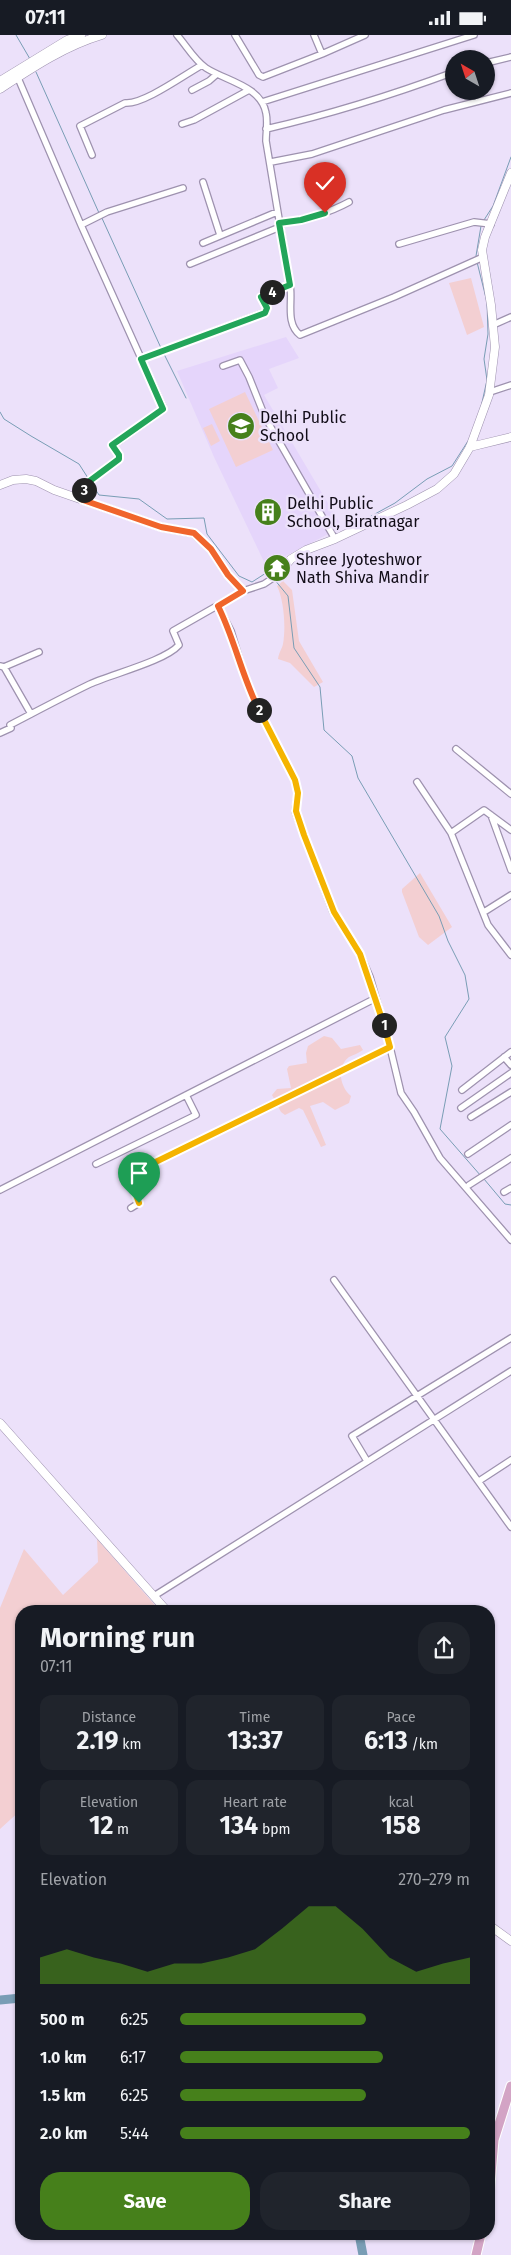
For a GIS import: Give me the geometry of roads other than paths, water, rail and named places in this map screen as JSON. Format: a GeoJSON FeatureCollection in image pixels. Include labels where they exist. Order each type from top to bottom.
{"type":"FeatureCollection","features":[{"type":"Feature","properties":{"kind":"main road"},"geometry":{"type":"LineString","coordinates":[[495,2137],[511,2086]]}},
{"type":"Feature","properties":{"kind":"main road"},"geometry":{"type":"LineString","coordinates":[[476,2255],[480,2240]]}},
{"type":"Feature","properties":{"kind":"street"},"geometry":{"type":"LineString","coordinates":[[0,81],[67,40],[81,35]]}},
{"type":"Feature","properties":{"kind":"street"},"geometry":{"type":"LineString","coordinates":[[178,35],[202,65],[249,90],[262,102],[266,113],[266,141],[292,296],[290,311],[296,331],[300,335],[394,297],[482,258]]}},
{"type":"Feature","properties":{"kind":"street"},"geometry":{"type":"LineString","coordinates":[[235,35],[259,75],[263,77],[366,35]]}},
{"type":"Feature","properties":{"kind":"street"},"geometry":{"type":"LineString","coordinates":[[314,35],[322,54]]}},
{"type":"Feature","properties":{"kind":"street"},"geometry":{"type":"LineString","coordinates":[[262,102],[474,35]]}},
{"type":"Feature","properties":{"kind":"street"},"geometry":{"type":"LineString","coordinates":[[0,89],[71,47],[96,36]]}},
{"type":"Feature","properties":{"kind":"street"},"geometry":{"type":"LineString","coordinates":[[495,61],[511,57]]}},
{"type":"Feature","properties":{"kind":"street"},"geometry":{"type":"LineString","coordinates":[[92,155],[80,126],[125,103],[130,104],[144,98],[202,65]]}},
{"type":"Feature","properties":{"kind":"street"},"geometry":{"type":"LineString","coordinates":[[192,90],[209,81],[217,74]]}},
{"type":"Feature","properties":{"kind":"street"},"geometry":{"type":"LineString","coordinates":[[266,129],[335,113],[388,97],[445,75]]}},
{"type":"Feature","properties":{"kind":"street"},"geometry":{"type":"LineString","coordinates":[[18,78],[163,409],[112,445],[119,455],[119,459],[87,483],[83,500]]}},
{"type":"Feature","properties":{"kind":"street"},"geometry":{"type":"LineString","coordinates":[[182,124],[194,120],[249,90]]}},
{"type":"Feature","properties":{"kind":"street"},"geometry":{"type":"LineString","coordinates":[[271,162],[312,154],[444,110],[511,93]]}},
{"type":"Feature","properties":{"kind":"street"},"geometry":{"type":"LineString","coordinates":[[0,733],[11,728],[10,725],[90,684],[126,669],[156,660],[175,650],[178,645],[173,631],[243,591],[274,578],[291,559],[306,550],[335,539],[408,505],[437,489],[454,474],[470,447],[490,392],[495,347],[482,258],[485,237],[511,173]]}},
{"type":"Feature","properties":{"kind":"street"},"geometry":{"type":"LineString","coordinates":[[203,182],[220,235]]}},
{"type":"Feature","properties":{"kind":"street"},"geometry":{"type":"LineString","coordinates":[[81,225],[107,213],[184,189]]}},
{"type":"Feature","properties":{"kind":"street"},"geometry":{"type":"LineString","coordinates":[[190,264],[279,225],[325,213],[349,202]]}},
{"type":"Feature","properties":{"kind":"street"},"geometry":{"type":"LineString","coordinates":[[203,243],[277,212]]}},
{"type":"Feature","properties":{"kind":"street"},"geometry":{"type":"LineString","coordinates":[[399,244],[474,222],[491,224]]}},
{"type":"Feature","properties":{"kind":"street"},"geometry":{"type":"LineString","coordinates":[[141,359],[265,313],[267,308],[261,297],[290,285]]}},
{"type":"Feature","properties":{"kind":"street"},"geometry":{"type":"LineString","coordinates":[[493,325],[511,317]]}},
{"type":"Feature","properties":{"kind":"street"},"geometry":{"type":"LineString","coordinates":[[222,366],[240,361],[249,377],[265,417],[335,539]]}},
{"type":"Feature","properties":{"kind":"street"},"geometry":{"type":"LineString","coordinates":[[490,392],[511,385]]}},
{"type":"Feature","properties":{"kind":"street"},"geometry":{"type":"LineString","coordinates":[[470,447],[511,437]]}},
{"type":"Feature","properties":{"kind":"street"},"geometry":{"type":"LineString","coordinates":[[0,485],[13,480],[26,479],[161,527],[194,533],[211,549],[228,575],[243,591]]}},
{"type":"Feature","properties":{"kind":"street"},"geometry":{"type":"LineString","coordinates":[[218,606],[231,631],[243,671],[257,707],[295,780],[298,793],[296,811],[334,912],[360,954],[376,998],[401,1093],[440,1158],[511,1240]]}},
{"type":"Feature","properties":{"kind":"street"},"geometry":{"type":"LineString","coordinates":[[31,714],[2,667],[39,652]]}},
{"type":"Feature","properties":{"kind":"street"},"geometry":{"type":"LineString","coordinates":[[456,749],[511,794]]}},
{"type":"Feature","properties":{"kind":"street"},"geometry":{"type":"LineString","coordinates":[[417,782],[450,833],[488,925],[511,955]]}},
{"type":"Feature","properties":{"kind":"street"},"geometry":{"type":"LineString","coordinates":[[450,833],[484,810],[511,830]]}},
{"type":"Feature","properties":{"kind":"street"},"geometry":{"type":"LineString","coordinates":[[490,815],[511,870]]}},
{"type":"Feature","properties":{"kind":"street"},"geometry":{"type":"LineString","coordinates":[[484,912],[511,895]]}},
{"type":"Feature","properties":{"kind":"street"},"geometry":{"type":"LineString","coordinates":[[0,1190],[376,998]]}},
{"type":"Feature","properties":{"kind":"street"},"geometry":{"type":"LineString","coordinates":[[131,1208],[139,1203],[129,1175],[390,1047]]}},
{"type":"Feature","properties":{"kind":"street"},"geometry":{"type":"LineString","coordinates":[[462,1090],[511,1051]]}},
{"type":"Feature","properties":{"kind":"street"},"geometry":{"type":"LineString","coordinates":[[504,1057],[511,1065]]}},
{"type":"Feature","properties":{"kind":"street"},"geometry":{"type":"LineString","coordinates":[[461,1108],[511,1073]]}},
{"type":"Feature","properties":{"kind":"street"},"geometry":{"type":"LineString","coordinates":[[471,1117],[511,1093]]}},
{"type":"Feature","properties":{"kind":"street"},"geometry":{"type":"LineString","coordinates":[[96,1164],[196,1115],[186,1095]]}},
{"type":"Feature","properties":{"kind":"street"},"geometry":{"type":"LineString","coordinates":[[468,1154],[511,1125]]}},
{"type":"Feature","properties":{"kind":"street"},"geometry":{"type":"LineString","coordinates":[[469,1185],[511,1158]]}},
{"type":"Feature","properties":{"kind":"street"},"geometry":{"type":"LineString","coordinates":[[504,1193],[511,1188]]}},
{"type":"Feature","properties":{"kind":"street"},"geometry":{"type":"LineString","coordinates":[[334,1280],[511,1527]]}},
{"type":"Feature","properties":{"kind":"street"},"geometry":{"type":"LineString","coordinates":[[367,1461],[352,1436],[511,1338]]}},
{"type":"Feature","properties":{"kind":"street"},"geometry":{"type":"LineString","coordinates":[[154,1597],[511,1371]]}},
{"type":"Feature","properties":{"kind":"street"},"geometry":{"type":"LineString","coordinates":[[0,1423],[161,1605]]}},
{"type":"Feature","properties":{"kind":"street"},"geometry":{"type":"LineString","coordinates":[[479,1481],[511,1460]]}},
{"type":"Feature","properties":{"kind":"street"},"geometry":{"type":"LineString","coordinates":[[495,1929],[511,1941]]}},
{"type":"Feature","properties":{"kind":"waterway"},"geometry":{"type":"LineString","coordinates":[[16,35],[30,59]]}},
{"type":"Feature","properties":{"kind":"waterway"},"geometry":{"type":"LineString","coordinates":[[36,72],[99,213]]}},
{"type":"Feature","properties":{"kind":"waterway"},"geometry":{"type":"LineString","coordinates":[[484,220],[493,206],[511,157]]}},
{"type":"Feature","properties":{"kind":"waterway"},"geometry":{"type":"LineString","coordinates":[[101,216],[161,348]]}},
{"type":"Feature","properties":{"kind":"waterway"},"geometry":{"type":"LineString","coordinates":[[476,256],[481,226]]}},
{"type":"Feature","properties":{"kind":"waterway"},"geometry":{"type":"LineString","coordinates":[[477,262],[487,302],[488,334],[484,359],[487,380],[481,407]]}},
{"type":"Feature","properties":{"kind":"waterway"},"geometry":{"type":"LineString","coordinates":[[164,354],[186,398]]}},
{"type":"Feature","properties":{"kind":"waterway"},"geometry":{"type":"LineString","coordinates":[[0,412],[4,419],[79,464],[88,478]]}},
{"type":"Feature","properties":{"kind":"waterway"},"geometry":{"type":"LineString","coordinates":[[344,531],[395,503],[427,479],[452,466],[468,441]]}},
{"type":"Feature","properties":{"kind":"waterway"},"geometry":{"type":"LineString","coordinates":[[92,484],[99,495],[139,499],[167,519],[204,518],[207,534],[239,576],[252,582],[266,573],[271,576]]}},
{"type":"Feature","properties":{"kind":"waterway"},"geometry":{"type":"LineString","coordinates":[[274,579],[288,596],[294,648],[320,687],[324,730],[352,756],[358,778],[439,916],[448,941],[465,975],[469,999],[445,1037],[452,1066],[440,1129],[481,1176]]}},
{"type":"Feature","properties":{"kind":"waterway"},"geometry":{"type":"LineString","coordinates":[[484,1179],[505,1204],[511,1205]]}},
{"type":"Feature","properties":{"kind":"waterway"},"geometry":{"type":"LineString","coordinates":[[0,2000],[15,1999]]}},
{"type":"Feature","properties":{"kind":"waterway"},"geometry":{"type":"LineString","coordinates":[[360,2240],[363,2255]]}},
{"type":"Feature","properties":{"kind":"place","name":"Delhi Public School"},"geometry":{"type":"Point","coordinates":[241,426]}},
{"type":"Feature","properties":{"kind":"place","name":"Delhi Public School, Biratnagar"},"geometry":{"type":"Point","coordinates":[268,512]}},
{"type":"Feature","properties":{"kind":"place","name":"Shree Jyoteshwor Nath Shiva Mandir"},"geometry":{"type":"Point","coordinates":[277,568]}}]}
